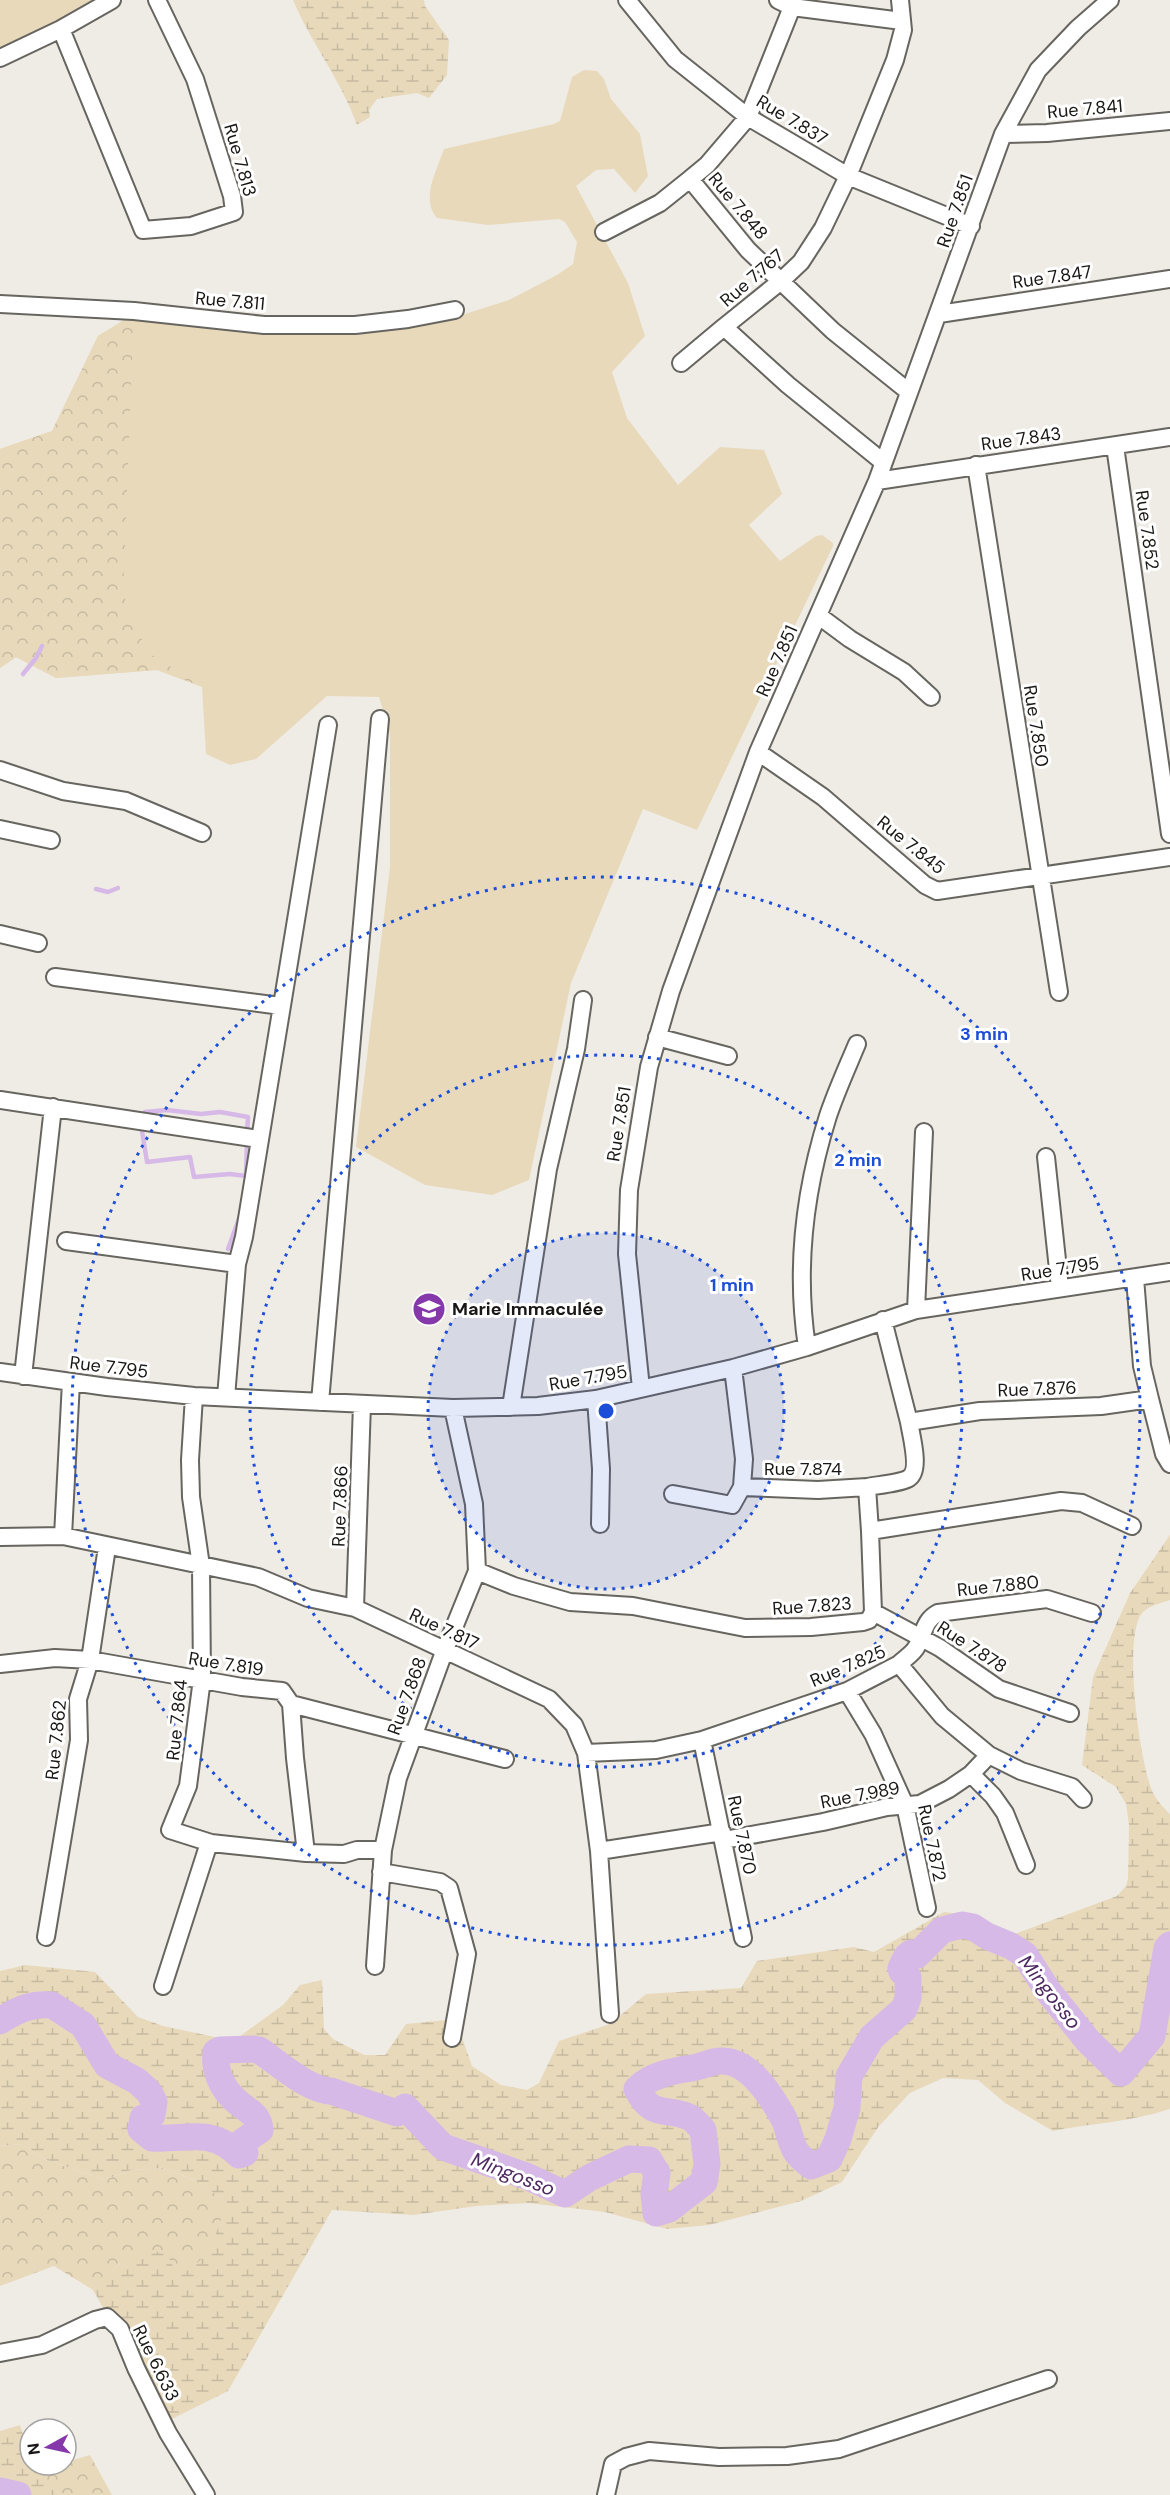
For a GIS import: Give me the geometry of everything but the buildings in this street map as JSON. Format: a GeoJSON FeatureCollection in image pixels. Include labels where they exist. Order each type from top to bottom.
{"type":"FeatureCollection","features":[{"type":"Feature","properties":{"kind":"street"},"geometry":{"type":"LineString","coordinates":[[0,58],[61,29],[112,0]]}},
{"type":"Feature","properties":{"kind":"street","name":"Rue 7.813"},"geometry":{"type":"LineString","coordinates":[[61,29],[143,230],[191,226],[234,212],[232,196],[195,79],[157,0]]}},
{"type":"Feature","properties":{"kind":"street","name":"Rue 7.837"},"geometry":{"type":"LineString","coordinates":[[627,0],[675,59],[748,117],[848,176],[971,226]]}},
{"type":"Feature","properties":{"kind":"street","name":"Rue 7.767"},"geometry":{"type":"LineString","coordinates":[[883,462],[796,392],[724,327],[801,262],[824,228],[848,176],[895,60],[903,30],[900,0]]}},
{"type":"Feature","properties":{"kind":"street","name":"Rue 7.851"},"geometry":{"type":"LineString","coordinates":[[641,1388],[627,1254],[629,1190],[649,1067],[671,991],[759,752],[877,481],[1003,134],[1038,70],[1078,28],[1110,0]]}},
{"type":"Feature","properties":{"kind":"street"},"geometry":{"type":"LineString","coordinates":[[785,3],[902,21]]}},
{"type":"Feature","properties":{"kind":"street","name":"Rue 7.848"},"geometry":{"type":"LineString","coordinates":[[785,3],[748,117],[707,165],[690,179],[748,250],[833,330],[909,392]]}},
{"type":"Feature","properties":{"kind":"street","name":"Rue 7.841"},"geometry":{"type":"LineString","coordinates":[[1003,134],[1170,121]]}},
{"type":"Feature","properties":{"kind":"street"},"geometry":{"type":"LineString","coordinates":[[604,232],[660,203],[690,179]]}},
{"type":"Feature","properties":{"kind":"street","name":"Rue 7.847"},"geometry":{"type":"LineString","coordinates":[[939,314],[1170,279]]}},
{"type":"Feature","properties":{"kind":"street","name":"Rue 7.811"},"geometry":{"type":"LineString","coordinates":[[0,304],[134,311],[275,325],[355,325],[408,319],[455,310]]}},
{"type":"Feature","properties":{"kind":"street"},"geometry":{"type":"LineString","coordinates":[[681,363],[724,327]]}},
{"type":"Feature","properties":{"kind":"street","name":"Rue 7.843"},"geometry":{"type":"LineString","coordinates":[[877,481],[1170,437]]}},
{"type":"Feature","properties":{"kind":"street","name":"Rue 7.852"},"geometry":{"type":"LineString","coordinates":[[1115,446],[1170,834]]}},
{"type":"Feature","properties":{"kind":"street","name":"Rue 7.850"},"geometry":{"type":"LineString","coordinates":[[976,465],[1059,992]]}},
{"type":"Feature","properties":{"kind":"street"},"geometry":{"type":"LineString","coordinates":[[819,616],[850,639],[904,672],[931,697]]}},
{"type":"Feature","properties":{"kind":"street"},"geometry":{"type":"LineString","coordinates":[[320,1402],[380,719]]}},
{"type":"Feature","properties":{"kind":"street"},"geometry":{"type":"LineString","coordinates":[[226,1397],[237,1264],[244,1237],[280,1006],[328,725]]}},
{"type":"Feature","properties":{"kind":"street","name":"Rue 7.845"},"geometry":{"type":"LineString","coordinates":[[759,752],[823,797],[925,885],[937,891],[1170,857]]}},
{"type":"Feature","properties":{"kind":"street"},"geometry":{"type":"LineString","coordinates":[[0,770],[63,791],[126,801],[202,833]]}},
{"type":"Feature","properties":{"kind":"street"},"geometry":{"type":"LineString","coordinates":[[0,829],[51,840]]}},
{"type":"Feature","properties":{"kind":"street"},"geometry":{"type":"LineString","coordinates":[[0,934],[38,943]]}},
{"type":"Feature","properties":{"kind":"street"},"geometry":{"type":"LineString","coordinates":[[56,977],[280,1006]]}},
{"type":"Feature","properties":{"kind":"street"},"geometry":{"type":"LineString","coordinates":[[511,1407],[548,1169],[576,1049],[583,1000]]}},
{"type":"Feature","properties":{"kind":"street"},"geometry":{"type":"LineString","coordinates":[[657,1037],[728,1056]]}},
{"type":"Feature","properties":{"kind":"street"},"geometry":{"type":"LineString","coordinates":[[807,1347],[801,1263],[805,1208],[828,1114],[857,1044]]}},
{"type":"Feature","properties":{"kind":"street"},"geometry":{"type":"LineString","coordinates":[[0,1100],[259,1139]]}},
{"type":"Feature","properties":{"kind":"street"},"geometry":{"type":"LineString","coordinates":[[23,1376],[53,1107]]}},
{"type":"Feature","properties":{"kind":"street"},"geometry":{"type":"LineString","coordinates":[[916,1310],[924,1132]]}},
{"type":"Feature","properties":{"kind":"street"},"geometry":{"type":"LineString","coordinates":[[1046,1157],[1060,1288]]}},
{"type":"Feature","properties":{"kind":"street"},"geometry":{"type":"LineString","coordinates":[[66,1241],[237,1264]]}},
{"type":"Feature","properties":{"kind":"street","name":"Rue 7.795"},"geometry":{"type":"LineString","coordinates":[[0,1372],[194,1396],[453,1408],[511,1407],[596,1399],[733,1368],[807,1347],[916,1310],[1170,1272]]}},
{"type":"Feature","properties":{"kind":"street"},"geometry":{"type":"LineString","coordinates":[[1135,1278],[1142,1366],[1164,1454],[1170,1464]]}},
{"type":"Feature","properties":{"kind":"street"},"geometry":{"type":"LineString","coordinates":[[867,1487],[908,1480],[914,1472],[915,1465],[909,1422],[883,1320]]}},
{"type":"Feature","properties":{"kind":"street","name":"Rue 7.874"},"geometry":{"type":"LineString","coordinates":[[733,1368],[744,1459],[742,1487],[818,1490],[867,1487],[870,1531]]}},
{"type":"Feature","properties":{"kind":"street"},"geometry":{"type":"LineString","coordinates":[[63,1536],[71,1382]]}},
{"type":"Feature","properties":{"kind":"street","name":"Rue 7.864"},"geometry":{"type":"LineString","coordinates":[[194,1396],[190,1460],[191,1497],[201,1566],[202,1679],[188,1786],[170,1830],[211,1843],[306,1853],[344,1854],[357,1850],[383,1850]]}},
{"type":"Feature","properties":{"kind":"street"},"geometry":{"type":"LineString","coordinates":[[596,1399],[601,1469],[600,1524]]}},
{"type":"Feature","properties":{"kind":"street","name":"Rue 7.876"},"geometry":{"type":"LineString","coordinates":[[909,1422],[980,1411],[1101,1406],[1150,1399]]}},
{"type":"Feature","properties":{"kind":"street","name":"Rue 7.866"},"geometry":{"type":"LineString","coordinates":[[355,1608],[362,1404]]}},
{"type":"Feature","properties":{"kind":"street","name":"Rue 7.868"},"geometry":{"type":"LineString","coordinates":[[375,1966],[383,1850],[398,1778],[444,1652],[477,1571],[474,1504],[453,1408]]}},
{"type":"Feature","properties":{"kind":"street"},"geometry":{"type":"LineString","coordinates":[[673,1494],[732,1505],[742,1487]]}},
{"type":"Feature","properties":{"kind":"street"},"geometry":{"type":"LineString","coordinates":[[870,1531],[1060,1501],[1082,1503],[1132,1526]]}},
{"type":"Feature","properties":{"kind":"street","name":"Rue 7.823"},"geometry":{"type":"LineString","coordinates":[[477,1571],[514,1586],[570,1602],[633,1606],[745,1628],[812,1627],[863,1622],[869,1620],[873,1612],[870,1531]]}},
{"type":"Feature","properties":{"kind":"street","name":"Rue 7.817"},"geometry":{"type":"LineString","coordinates":[[0,1537],[63,1536],[258,1577],[308,1598],[355,1608],[444,1652],[549,1699],[574,1725],[586,1753],[599,1851],[610,2014]]}},
{"type":"Feature","properties":{"kind":"street","name":"Rue 7.862"},"geometry":{"type":"LineString","coordinates":[[46,1937],[79,1740],[78,1698],[90,1660],[107,1547]]}},
{"type":"Feature","properties":{"kind":"street","name":"Rue 7.880"},"geometry":{"type":"LineString","coordinates":[[899,1664],[917,1648],[920,1637],[932,1616],[938,1612],[1047,1599],[1092,1613]]}},
{"type":"Feature","properties":{"kind":"street","name":"Rue 7.878"},"geometry":{"type":"LineString","coordinates":[[873,1612],[920,1637],[999,1689],[1070,1713]]}},
{"type":"Feature","properties":{"kind":"street","name":"Rue 7.819"},"geometry":{"type":"LineString","coordinates":[[0,1664],[55,1658],[90,1660],[242,1688],[282,1691],[291,1704],[506,1759]]}},
{"type":"Feature","properties":{"kind":"street","name":"Rue 7.825"},"geometry":{"type":"LineString","coordinates":[[586,1753],[656,1750],[702,1740],[847,1691],[899,1664],[942,1716],[989,1755],[1020,1771],[1072,1787],[1083,1799]]}},
{"type":"Feature","properties":{"kind":"street","name":"Rue 7.872"},"geometry":{"type":"LineString","coordinates":[[847,1691],[873,1734],[905,1805],[927,1908]]}},
{"type":"Feature","properties":{"kind":"street"},"geometry":{"type":"LineString","coordinates":[[291,1704],[306,1853]]}},
{"type":"Feature","properties":{"kind":"street","name":"Rue 7.870"},"geometry":{"type":"LineString","coordinates":[[702,1740],[743,1938]]}},
{"type":"Feature","properties":{"kind":"street","name":"Rue 7.989"},"geometry":{"type":"LineString","coordinates":[[599,1851],[723,1836],[920,1804],[971,1774],[989,1755]]}},
{"type":"Feature","properties":{"kind":"street"},"geometry":{"type":"LineString","coordinates":[[971,1774],[993,1796],[1005,1813],[1026,1865]]}},
{"type":"Feature","properties":{"kind":"street"},"geometry":{"type":"LineString","coordinates":[[163,1986],[207,1849],[211,1843]]}},
{"type":"Feature","properties":{"kind":"street"},"geometry":{"type":"LineString","coordinates":[[381,1872],[440,1882],[448,1888],[467,1954],[452,2037]]}},
{"type":"Feature","properties":{"kind":"street","name":"Rue 6.633"},"geometry":{"type":"LineString","coordinates":[[0,2353],[42,2345],[95,2320],[107,2317],[120,2329],[135,2368],[168,2433],[206,2495]]}},
{"type":"Feature","properties":{"kind":"street"},"geometry":{"type":"LineString","coordinates":[[606,2495],[614,2464],[626,2457],[649,2451],[719,2457],[787,2456],[840,2449],[1048,2379]]}},
{"type":"Feature","properties":{"kind":"green space"},"geometry":{"type":"Polygon","coordinates":[[[0,0],[112,0],[0,56],[0,0]]]}},
{"type":"Feature","properties":{"kind":"green space"},"geometry":{"type":"Polygon","coordinates":[[[293,0],[424,0],[425,6],[449,40],[447,75],[429,98],[417,93],[377,99],[369,110],[370,117],[357,125],[343,93],[293,0]]]}},
{"type":"Feature","properties":{"kind":"green space"},"geometry":{"type":"Polygon","coordinates":[[[584,70],[597,71],[604,79],[611,99],[640,134],[648,176],[635,193],[614,169],[596,170],[576,186],[628,283],[645,336],[612,372],[627,418],[678,485],[720,447],[764,450],[782,494],[749,525],[780,561],[816,536],[822,535],[833,543],[833,546],[697,830],[643,809],[571,983],[529,1180],[492,1195],[425,1185],[356,1147],[390,867],[390,734],[379,697],[327,696],[256,759],[230,765],[206,754],[202,687],[157,670],[56,678],[16,657],[0,668],[0,449],[52,431],[98,336],[134,314],[392,328],[446,320],[509,300],[557,275],[573,264],[577,242],[565,222],[559,219],[488,225],[437,218],[430,202],[431,184],[444,149],[560,121],[572,77],[584,70]]]}},
{"type":"Feature","properties":{"kind":"green space"},"geometry":{"type":"Polygon","coordinates":[[[134,314],[123,594],[147,652],[203,687],[157,670],[56,678],[16,657],[0,668],[0,449],[52,431],[98,336],[134,314]]]}},
{"type":"Feature","properties":{"kind":"green space"},"geometry":{"type":"Polygon","coordinates":[[[1170,1535],[1170,1600],[1153,1606],[1139,1618],[1135,1633],[1133,1677],[1138,1728],[1146,1772],[1155,1796],[1170,1814],[1170,2109],[1127,2120],[1053,2131],[1005,2103],[978,2080],[943,2078],[910,2093],[879,2126],[842,2182],[801,2201],[709,2225],[667,2229],[605,2212],[528,2203],[477,2206],[413,2215],[332,2210],[228,2391],[168,2421],[93,2290],[117,2266],[141,2254],[165,2252],[178,2275],[188,2270],[197,2263],[210,2245],[227,2202],[197,2181],[164,2168],[131,2170],[104,2180],[44,2159],[22,2144],[0,2146],[0,1971],[25,1965],[95,1972],[138,2017],[163,2026],[229,2040],[236,2039],[283,2005],[300,1985],[322,1980],[324,2029],[333,2039],[364,2055],[385,2055],[406,2024],[446,2020],[458,2026],[472,2066],[501,2085],[527,2090],[539,2083],[559,2041],[610,2024],[646,1994],[741,1988],[757,1961],[854,1947],[874,1952],[944,1912],[977,1916],[998,1934],[1012,1935],[1117,1896],[1126,1886],[1128,1879],[1129,1825],[1126,1804],[1116,1787],[1082,1765],[1093,1677],[1130,1593],[1170,1535]]]}},
{"type":"Feature","properties":{"kind":"green space"},"geometry":{"type":"Polygon","coordinates":[[[22,2144],[44,2159],[104,2180],[131,2170],[164,2168],[197,2181],[228,2202],[205,2256],[198,2265],[180,2275],[160,2273],[120,2263],[93,2290],[54,2266],[0,2286],[0,2146],[22,2144]]]}},
{"type":"Feature","properties":{"kind":"green space"},"geometry":{"type":"Polygon","coordinates":[[[18,2426],[18,2477],[42,2477],[60,2495],[0,2495],[0,2431],[18,2426]]]}},
{"type":"Feature","properties":{"kind":"green space"},"geometry":{"type":"Polygon","coordinates":[[[90,2455],[112,2495],[60,2495],[41,2477],[78,2477],[78,2458],[90,2455]]]}},
{"type":"Feature","properties":{"kind":"waterway"},"geometry":{"type":"LineString","coordinates":[[23,674],[42,646]]}},
{"type":"Feature","properties":{"kind":"waterway"},"geometry":{"type":"LineString","coordinates":[[96,889],[108,892],[118,888]]}},
{"type":"Feature","properties":{"kind":"waterway"},"geometry":{"type":"LineString","coordinates":[[141,1117],[145,1112],[167,1110],[201,1114],[220,1112],[248,1117],[247,1133]]}},
{"type":"Feature","properties":{"kind":"waterway"},"geometry":{"type":"LineString","coordinates":[[141,1125],[147,1162],[190,1157],[194,1177],[230,1174],[246,1176]]}},
{"type":"Feature","properties":{"kind":"waterway"},"geometry":{"type":"LineString","coordinates":[[246,1175],[247,1142]]}},
{"type":"Feature","properties":{"kind":"waterway"},"geometry":{"type":"LineString","coordinates":[[228,1249],[240,1216]]}},
{"type":"Feature","properties":{"kind":"waterway","name":"Mingosso"},"geometry":{"type":"LineString","coordinates":[[0,2021],[24,2008],[52,2005],[83,2025],[107,2065],[137,2081],[149,2092],[154,2102],[152,2115],[143,2118],[141,2129],[152,2138],[208,2138],[229,2146],[239,2155],[245,2153],[242,2142],[260,2130],[259,2124],[254,2116],[225,2089],[217,2071],[216,2052],[254,2049],[259,2050],[313,2086],[397,2113],[405,2107],[443,2147],[526,2176],[565,2194],[589,2178],[629,2159],[649,2160],[657,2173],[654,2194],[656,2213],[669,2209],[704,2182],[707,2164],[703,2130],[689,2117],[648,2105],[637,2089],[649,2080],[670,2072],[719,2061],[743,2067],[767,2091],[784,2119],[795,2149],[800,2157],[811,2166],[829,2159],[838,2139],[847,2108],[849,2076],[872,2037],[904,2009],[908,1998],[908,1977],[901,1968],[907,1956],[911,1953],[917,1955],[942,1930],[962,1925],[973,1927],[1025,1955],[1048,1991],[1088,2041],[1121,2073],[1152,2036],[1167,1948],[1170,1945]]}},
{"type":"Feature","properties":{"kind":"waterway","name":"Mingosso"},"geometry":{"type":"LineString","coordinates":[[0,2491],[18,2495]]}},
{"type":"Feature","properties":{"kind":"place","name":"Marie Immaculée"},"geometry":{"type":"Point","coordinates":[429,1309]}}]}
